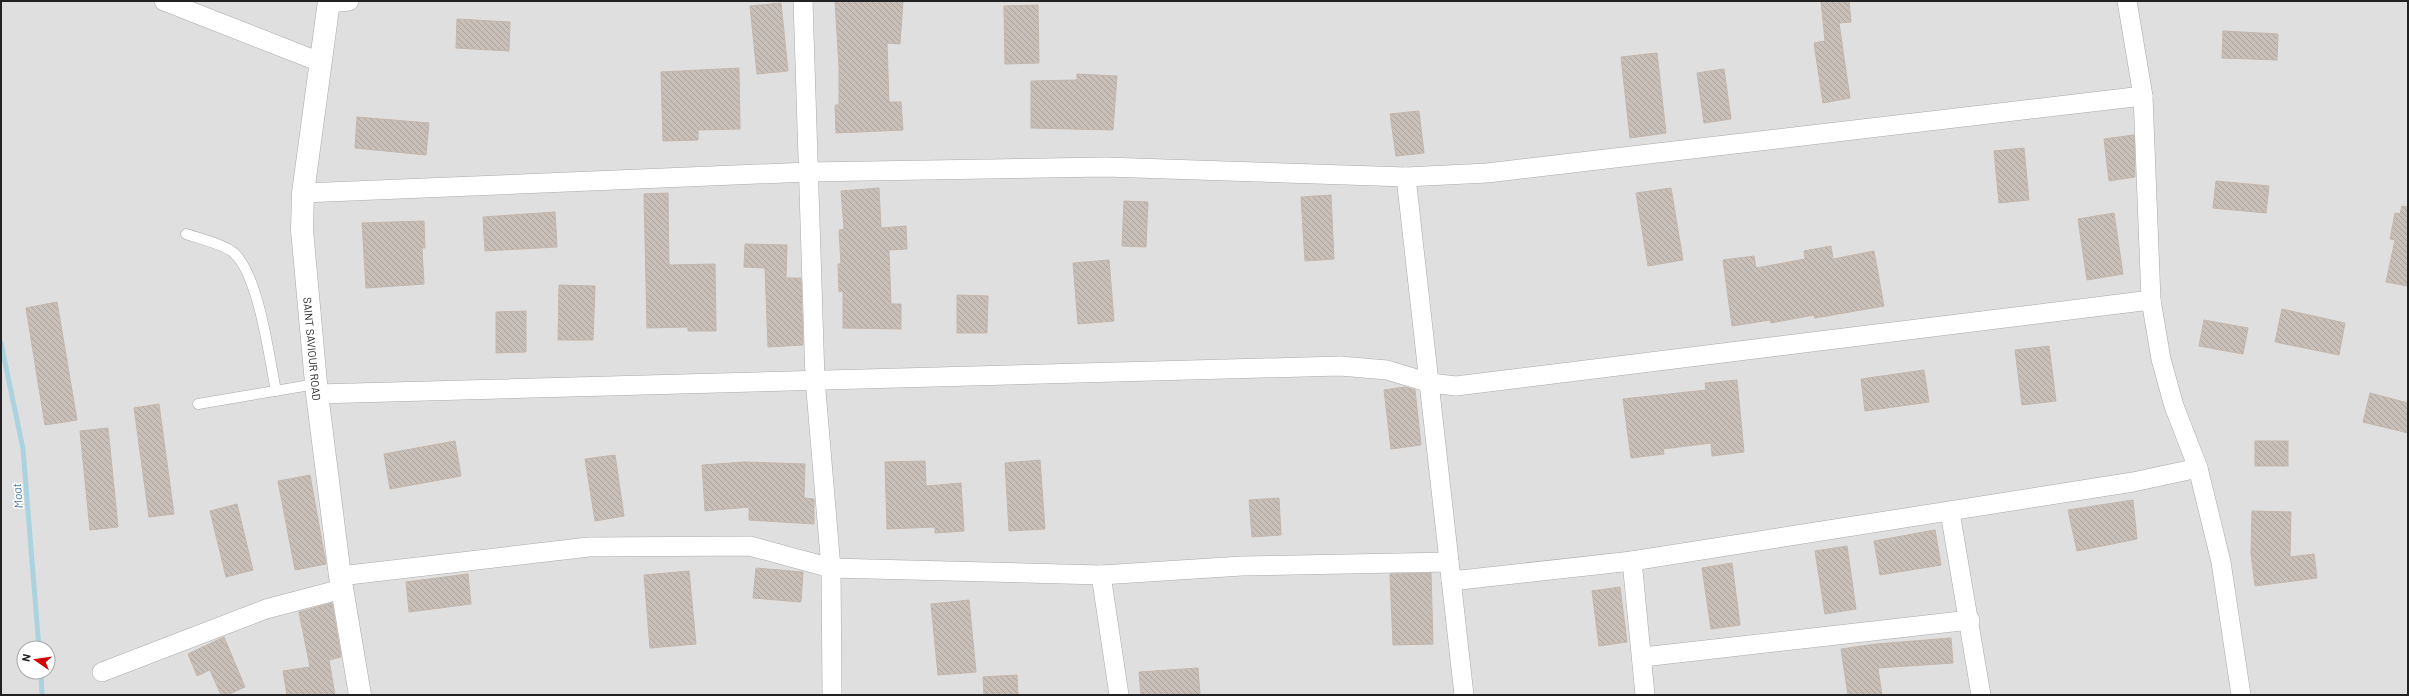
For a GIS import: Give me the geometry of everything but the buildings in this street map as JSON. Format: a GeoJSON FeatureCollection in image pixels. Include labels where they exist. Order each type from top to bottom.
{"type":"FeatureCollection","features":[{"type":"Feature","properties":{"kind":"street"},"geometry":{"type":"LineString","coordinates":[[164,1],[320,62]]}},
{"type":"Feature","properties":{"kind":"street"},"geometry":{"type":"LineString","coordinates":[[803,1],[815,379],[831,568],[832,695]]}},
{"type":"Feature","properties":{"kind":"street"},"geometry":{"type":"LineString","coordinates":[[2127,1],[2143,96],[2151,300],[2161,359],[2174,406],[2198,468],[2221,562],[2241,695]]}},
{"type":"Feature","properties":{"kind":"street","name":"SAINT SAVIOUR ROAD"},"geometry":{"type":"LineString","coordinates":[[335,2],[320,62],[303,193],[302,230],[317,389],[341,582],[360,695]]}},
{"type":"Feature","properties":{"kind":"street"},"geometry":{"type":"LineString","coordinates":[[303,193],[808,172],[1105,167],[1406,177],[1487,173],[2143,96]]}},
{"type":"Feature","properties":{"kind":"street"},"geometry":{"type":"LineString","coordinates":[[1406,177],[1464,695]]}},
{"type":"Feature","properties":{"kind":"street"},"geometry":{"type":"LineString","coordinates":[[317,389],[1340,366],[1388,370],[1430,383],[1464,385],[2151,300]]}},
{"type":"Feature","properties":{"kind":"street"},"geometry":{"type":"LineString","coordinates":[[1451,581],[1632,561],[2133,482],[2198,468]]}},
{"type":"Feature","properties":{"kind":"street"},"geometry":{"type":"LineString","coordinates":[[1950,512],[1970,620],[1981,695]]}},
{"type":"Feature","properties":{"kind":"street"},"geometry":{"type":"LineString","coordinates":[[102,672],[341,582],[589,547],[750,546],[831,568],[1101,575],[1242,566],[1449,562]]}},
{"type":"Feature","properties":{"kind":"street"},"geometry":{"type":"LineString","coordinates":[[1632,561],[1646,695]]}},
{"type":"Feature","properties":{"kind":"street"},"geometry":{"type":"LineString","coordinates":[[1101,575],[1119,695]]}},
{"type":"Feature","properties":{"kind":"street"},"geometry":{"type":"LineString","coordinates":[[1643,657],[1970,620]]}},
{"type":"Feature","properties":{"kind":"lane"},"geometry":{"type":"LineString","coordinates":[[186,234],[233,252],[246,269],[254,290],[276,391]]}},
{"type":"Feature","properties":{"kind":"lane"},"geometry":{"type":"LineString","coordinates":[[198,404],[276,391],[317,389]]}},
{"type":"Feature","properties":{"kind":"shaded area"},"geometry":{"type":"Polygon","coordinates":[[[1,1],[2408,1],[2408,695],[1,695],[1,1]]]}},
{"type":"Feature","properties":{"kind":"waterway","name":"Moat"},"geometry":{"type":"LineString","coordinates":[[1,343],[23,449],[38,640]]}},
{"type":"Feature","properties":{"kind":"waterway","name":"Moat"},"geometry":{"type":"LineString","coordinates":[[41,680],[42,695]]}}]}
